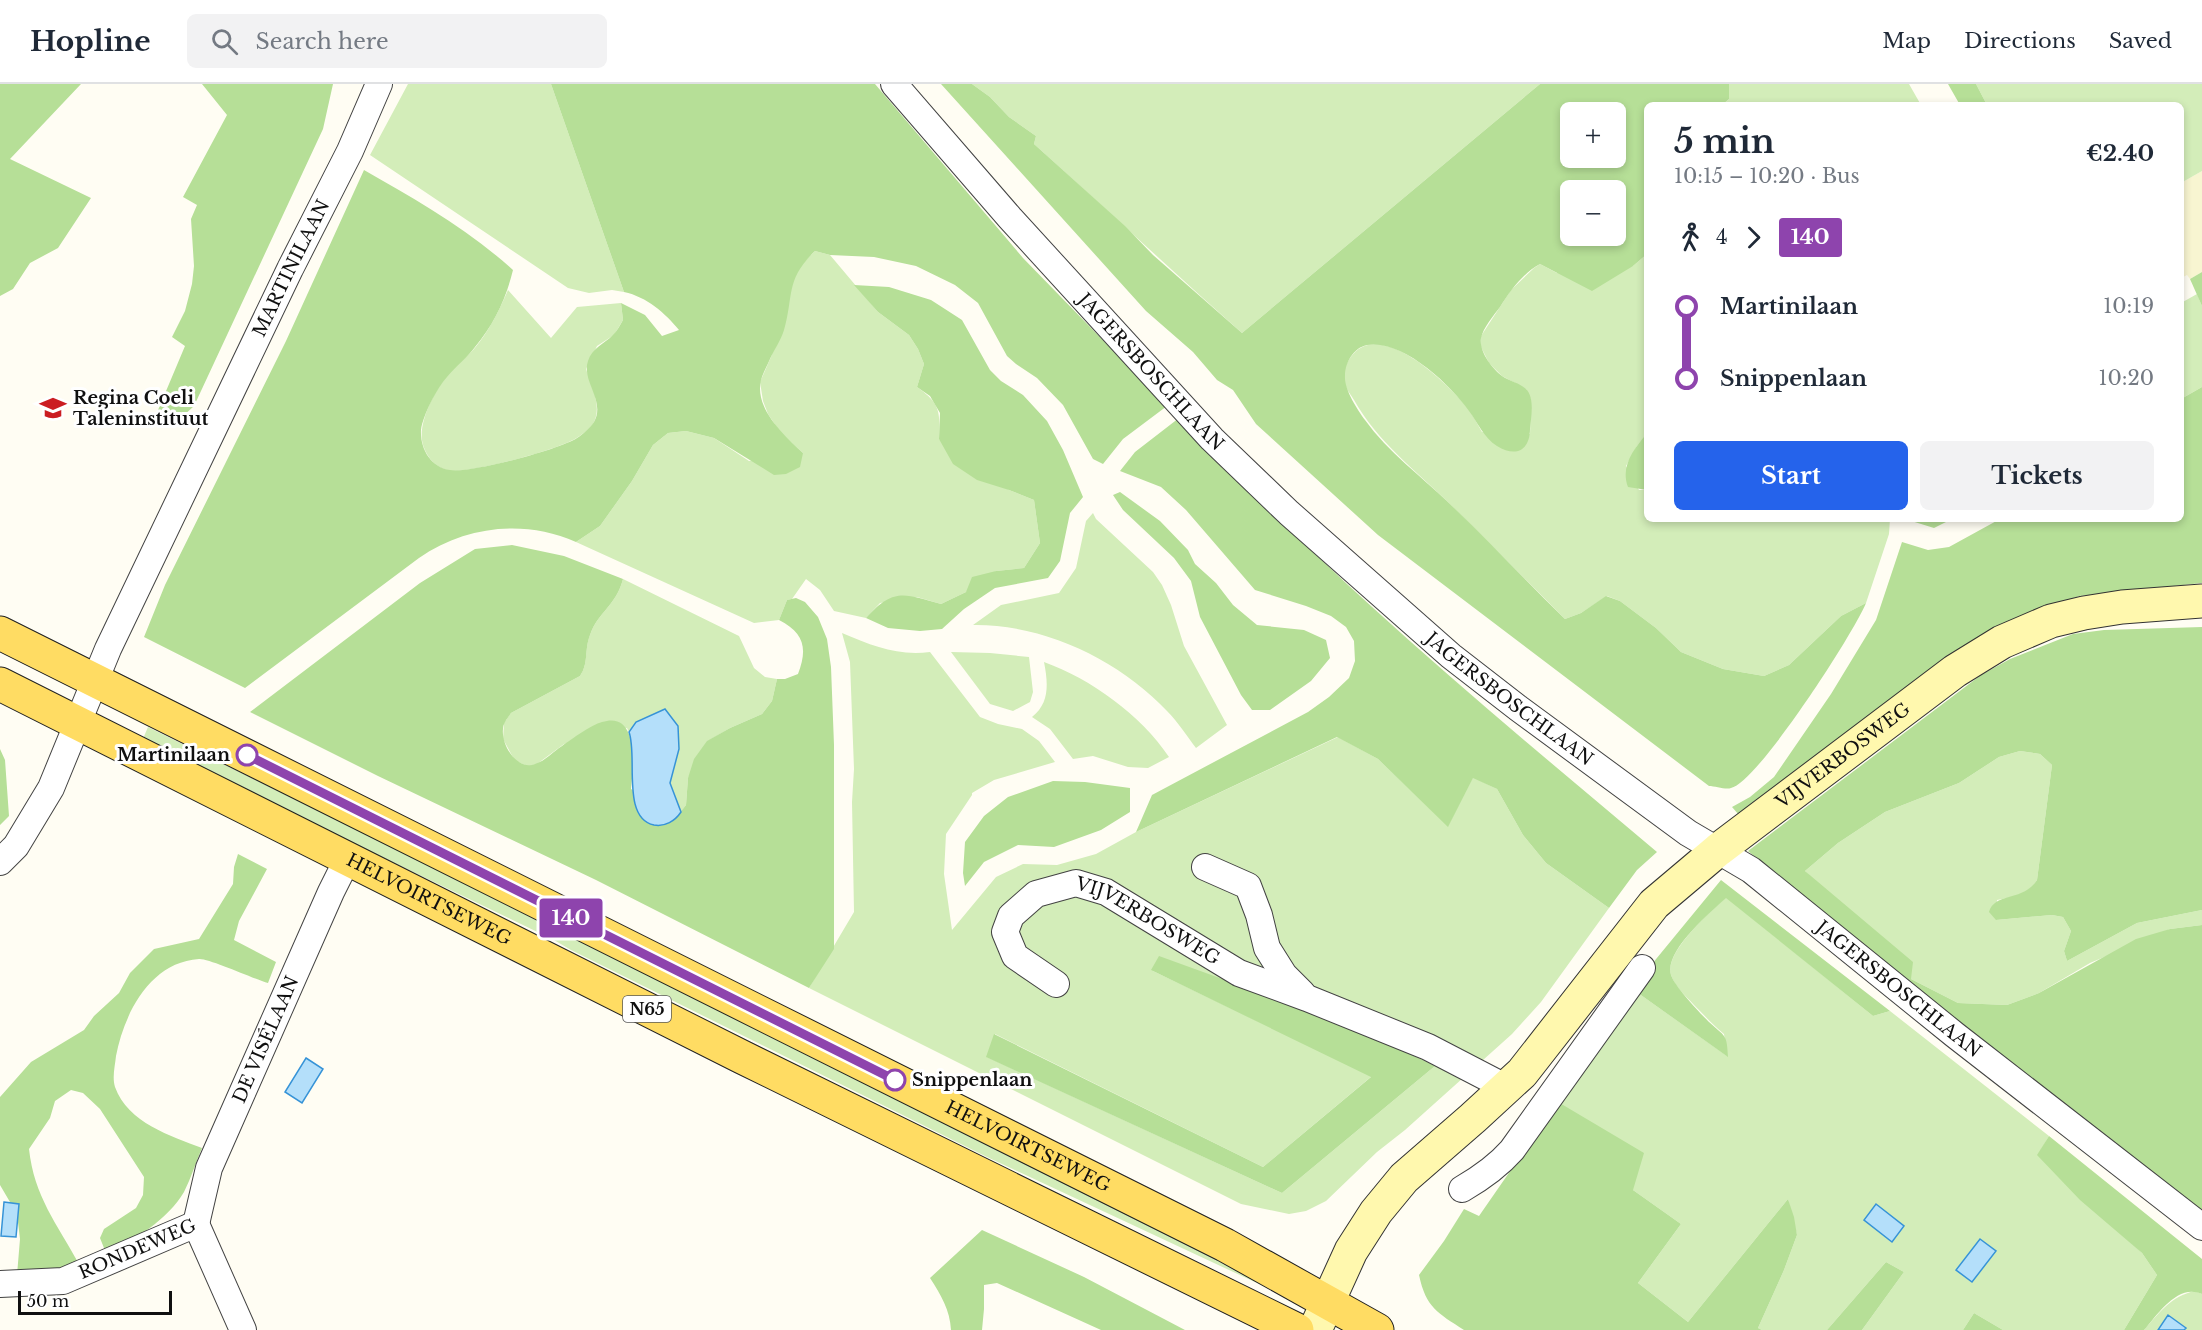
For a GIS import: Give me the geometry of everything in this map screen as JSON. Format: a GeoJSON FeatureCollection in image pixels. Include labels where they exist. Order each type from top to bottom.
{"type":"FeatureCollection","features":[{"type":"Feature","properties":{"kind":"main road","name":"VIJVERBOSWEG"},"geometry":{"type":"LineString","coordinates":[[1321,1316],[1351,1251],[1376,1212],[1397,1187],[1522,1073],[1654,904],[1718,850],[1955,671],[2002,642],[2051,621],[2085,613],[2202,601]]}},
{"type":"Feature","properties":{"kind":"main road","name":"HELVOIRTSEWEG"},"geometry":{"type":"LineString","coordinates":[[0,633],[1225,1245],[1321,1316],[1377,1330]]}},
{"type":"Feature","properties":{"kind":"main road","name":"HELVOIRTSEWEG"},"geometry":{"type":"LineString","coordinates":[[0,684],[347,860],[1297,1330]]}},
{"type":"Feature","properties":{"kind":"street","name":"MARTINILAAN"},"geometry":{"type":"LineString","coordinates":[[95,680],[290,269],[350,151],[379,84]]}},
{"type":"Feature","properties":{"kind":"street","name":"JAGERSBOSCHLAAN"},"geometry":{"type":"LineString","coordinates":[[894,84],[1010,218],[1212,439],[1289,513],[1451,656],[1688,833],[1751,870],[1955,1035],[2202,1227]]}},
{"type":"Feature","properties":{"kind":"street"},"geometry":{"type":"LineString","coordinates":[[0,862],[16,846],[51,788],[95,680]]}},
{"type":"Feature","properties":{"kind":"street","name":"DE VISÉLAAN"},"geometry":{"type":"LineString","coordinates":[[196,1224],[208,1168],[347,860]]}},
{"type":"Feature","properties":{"kind":"street","name":"VIJVERBOSWEG"},"geometry":{"type":"LineString","coordinates":[[1205,867],[1248,886],[1259,915],[1267,948],[1284,975],[1307,998]]}},
{"type":"Feature","properties":{"kind":"street","name":"VIJVERBOSWEG"},"geometry":{"type":"LineString","coordinates":[[1056,984],[1015,956],[1005,932],[1011,916],[1036,894],[1077,883],[1106,892],[1239,973],[1428,1047],[1507,1088]]}},
{"type":"Feature","properties":{"kind":"street"},"geometry":{"type":"LineString","coordinates":[[1468,1190],[1512,1150],[1642,968]]}},
{"type":"Feature","properties":{"kind":"street"},"geometry":{"type":"LineString","coordinates":[[1556,1031],[1583,1050]]}},
{"type":"Feature","properties":{"kind":"street","name":"RONDEWEG"},"geometry":{"type":"LineString","coordinates":[[0,1284],[63,1281],[196,1224],[243,1330]]}},
{"type":"Feature","properties":{"kind":"shaded area"},"geometry":{"type":"Polygon","coordinates":[[[2202,171],[2202,272],[2190,279],[2187,275],[2184,276],[2184,181],[2202,171]]]}},
{"type":"Feature","properties":{"kind":"green space"},"geometry":{"type":"Polygon","coordinates":[[[0,84],[81,84],[10,159],[91,198],[58,248],[30,263],[13,289],[0,296],[0,84]]]}},
{"type":"Feature","properties":{"kind":"green space"},"geometry":{"type":"Polygon","coordinates":[[[202,84],[333,84],[323,129],[194,406],[182,417],[178,425],[153,422],[185,346],[172,337],[185,311],[192,284],[194,266],[191,219],[197,205],[183,197],[227,115],[202,84]]]}},
{"type":"Feature","properties":{"kind":"green space"},"geometry":{"type":"Polygon","coordinates":[[[408,84],[551,84],[624,292],[612,290],[589,293],[568,288],[370,155],[408,84]]]}},
{"type":"Feature","properties":{"kind":"green space"},"geometry":{"type":"Polygon","coordinates":[[[551,84],[875,84],[1023,258],[1167,406],[1123,439],[1103,464],[1093,459],[1063,405],[1037,378],[1007,356],[978,303],[955,285],[916,266],[874,257],[830,255],[815,251],[805,261],[795,280],[784,330],[761,380],[760,391],[766,411],[803,453],[800,467],[786,474],[774,475],[714,438],[686,431],[668,433],[653,445],[632,481],[600,526],[576,542],[536,530],[495,529],[475,533],[437,547],[245,688],[144,637],[165,585],[286,341],[364,170],[460,228],[513,270],[507,291],[494,320],[472,351],[443,382],[424,417],[421,430],[422,444],[428,456],[437,465],[450,470],[460,470],[515,460],[568,443],[586,431],[594,422],[597,414],[596,399],[588,376],[588,361],[595,349],[610,338],[623,320],[621,303],[645,315],[662,336],[679,330],[655,306],[624,292],[551,84]]]}},
{"type":"Feature","properties":{"kind":"green space"},"geometry":{"type":"Polygon","coordinates":[[[941,84],[972,84],[990,97],[1009,117],[1036,136],[1034,144],[1125,226],[1153,255],[1242,333],[1540,84],[1729,84],[1729,99],[1726,102],[1644,102],[1644,257],[1592,291],[1540,264],[1517,283],[1486,326],[1481,343],[1487,359],[1502,376],[1521,385],[1531,397],[1529,436],[1525,447],[1521,450],[1510,451],[1492,443],[1450,388],[1410,356],[1395,349],[1381,345],[1367,345],[1358,349],[1346,366],[1345,381],[1362,415],[1384,443],[1464,517],[1565,619],[1581,613],[1606,596],[1620,601],[1656,628],[1681,652],[1723,669],[1764,676],[1789,665],[1841,616],[1866,603],[1825,673],[1762,761],[1744,780],[1731,788],[1709,786],[1378,535],[1256,424],[1233,390],[1217,380],[1193,352],[1146,311],[941,84]]]}},
{"type":"Feature","properties":{"kind":"green space"},"geometry":{"type":"Polygon","coordinates":[[[972,84],[1540,84],[1242,333],[1034,144],[1036,136],[1009,117],[990,97],[972,84]]]}},
{"type":"Feature","properties":{"kind":"green space"},"geometry":{"type":"Polygon","coordinates":[[[1729,84],[1909,84],[1919,102],[1726,102],[1729,99],[1729,84]]]}},
{"type":"Feature","properties":{"kind":"green space"},"geometry":{"type":"Polygon","coordinates":[[[1948,84],[1976,84],[1985,102],[1958,102],[1948,84]]]}},
{"type":"Feature","properties":{"kind":"green space"},"geometry":{"type":"Polygon","coordinates":[[[1976,84],[2202,84],[2202,171],[2184,181],[2184,102],[1985,102],[1976,84]]]}},
{"type":"Feature","properties":{"kind":"green space"},"geometry":{"type":"Polygon","coordinates":[[[815,251],[830,255],[878,312],[909,335],[924,364],[917,387],[935,404],[939,415],[939,439],[1009,490],[1034,500],[1040,543],[1024,568],[996,571],[966,592],[941,604],[917,597],[880,603],[866,618],[834,611],[820,590],[806,579],[792,599],[787,600],[779,620],[754,623],[576,542],[600,526],[632,481],[653,445],[668,433],[686,431],[714,438],[749,461],[803,453],[780,432],[768,414],[760,382],[771,357],[795,274],[815,251]]]}},
{"type":"Feature","properties":{"kind":"green space"},"geometry":{"type":"Polygon","coordinates":[[[1644,257],[1644,437],[1626,466],[1639,490],[1644,490],[1644,522],[1890,522],[1889,534],[1866,603],[1841,616],[1789,665],[1764,676],[1723,669],[1681,652],[1656,628],[1620,601],[1607,596],[1581,613],[1565,619],[1464,517],[1385,442],[1363,415],[1344,381],[1350,358],[1363,347],[1378,344],[1395,349],[1430,370],[1468,408],[1482,432],[1530,434],[1531,400],[1526,389],[1502,376],[1489,363],[1481,347],[1481,336],[1511,290],[1540,264],[1557,273],[1633,266],[1644,257]]]}},
{"type":"Feature","properties":{"kind":"green space"},"geometry":{"type":"Polygon","coordinates":[[[2202,272],[2202,306],[2190,279],[2202,272]]]}},
{"type":"Feature","properties":{"kind":"green space"},"geometry":{"type":"Polygon","coordinates":[[[854,285],[889,287],[931,300],[962,320],[990,370],[1001,381],[1023,395],[1047,421],[1063,450],[1083,497],[1070,513],[1060,561],[1048,578],[995,588],[964,609],[942,629],[920,631],[888,628],[866,618],[884,601],[892,597],[908,596],[941,604],[966,592],[972,577],[996,571],[1024,568],[1040,543],[1034,500],[977,480],[953,464],[939,439],[940,413],[930,396],[917,387],[924,364],[918,349],[909,335],[878,312],[854,285]]]}},
{"type":"Feature","properties":{"kind":"green space"},"geometry":{"type":"Polygon","coordinates":[[[508,290],[551,338],[577,307],[621,303],[623,320],[614,335],[597,346],[586,369],[596,402],[594,422],[569,442],[536,454],[462,471],[446,470],[433,462],[423,445],[422,428],[427,410],[445,378],[474,349],[484,335],[508,290]]]}},
{"type":"Feature","properties":{"kind":"green space"},"geometry":{"type":"Polygon","coordinates":[[[2197,294],[2202,306],[2202,387],[2184,397],[2184,301],[2197,294]]]}},
{"type":"Feature","properties":{"kind":"green space"},"geometry":{"type":"Polygon","coordinates":[[[2202,387],[2202,583],[2080,596],[2044,607],[1999,626],[1959,649],[1739,815],[1732,807],[1750,797],[1774,777],[1831,694],[1876,620],[1902,542],[1928,550],[1949,547],[1995,522],[2184,522],[2184,397],[2202,387]]]}},
{"type":"Feature","properties":{"kind":"green space"},"geometry":{"type":"Polygon","coordinates":[[[1179,418],[1298,537],[1406,638],[1657,852],[1637,870],[1609,908],[1546,863],[1523,835],[1497,789],[1473,778],[1448,827],[1378,759],[1337,737],[1136,832],[1152,795],[1308,712],[1329,697],[1349,678],[1355,661],[1354,641],[1346,627],[1331,616],[1255,590],[1186,510],[1161,487],[1120,471],[1135,452],[1179,418]]]}},
{"type":"Feature","properties":{"kind":"green space"},"geometry":{"type":"Polygon","coordinates":[[[1644,437],[1644,490],[1628,487],[1627,465],[1644,437]]]}},
{"type":"Feature","properties":{"kind":"green space"},"geometry":{"type":"Polygon","coordinates":[[[1120,492],[1160,521],[1188,550],[1195,564],[1216,583],[1233,605],[1257,625],[1304,630],[1326,640],[1330,658],[1311,681],[1270,710],[1252,710],[1241,695],[1200,617],[1191,581],[1174,558],[1123,510],[1113,495],[1120,492]]]}},
{"type":"Feature","properties":{"kind":"green space"},"geometry":{"type":"Polygon","coordinates":[[[1093,513],[1096,519],[1153,572],[1162,585],[1184,646],[1227,725],[1196,748],[1179,724],[1148,693],[1103,661],[1053,638],[1000,626],[973,625],[1001,605],[1059,593],[1076,568],[1086,521],[1093,513]]]}},
{"type":"Feature","properties":{"kind":"green space"},"geometry":{"type":"Polygon","coordinates":[[[1915,522],[1946,522],[1934,528],[1915,522]]]}},
{"type":"Feature","properties":{"kind":"green space"},"geometry":{"type":"Polygon","coordinates":[[[512,545],[564,556],[623,579],[612,603],[593,627],[588,641],[585,666],[580,676],[511,713],[505,723],[503,735],[511,755],[522,764],[539,763],[593,726],[602,722],[614,721],[623,725],[631,744],[633,768],[631,789],[676,818],[686,805],[688,778],[694,759],[707,741],[762,714],[772,701],[777,679],[785,679],[798,674],[803,656],[802,642],[794,630],[779,620],[787,600],[796,598],[805,602],[818,617],[827,639],[831,667],[834,745],[834,949],[809,988],[596,880],[250,712],[420,583],[475,549],[512,545]]]}},
{"type":"Feature","properties":{"kind":"green space"},"geometry":{"type":"Polygon","coordinates":[[[623,579],[739,636],[754,668],[765,677],[777,679],[772,701],[762,714],[708,741],[688,778],[686,805],[681,812],[670,783],[673,768],[636,722],[629,732],[627,728],[564,744],[537,764],[528,766],[515,761],[503,739],[504,723],[511,713],[580,676],[585,666],[588,641],[593,627],[612,603],[623,579]]]}},
{"type":"Feature","properties":{"kind":"green space"},"geometry":{"type":"Polygon","coordinates":[[[2202,627],[2202,910],[2137,923],[2067,961],[2064,951],[2071,931],[2063,917],[2052,915],[1996,920],[1989,912],[1992,906],[2031,887],[2037,880],[2052,765],[2040,754],[2020,751],[1999,757],[1959,783],[1885,812],[1838,843],[1805,871],[1913,962],[1911,979],[1958,1003],[2007,1005],[2039,993],[2136,939],[2170,929],[2202,925],[2202,1217],[1932,1003],[1748,851],[1981,675],[2010,659],[2073,634],[2104,630],[2202,627]]]}},
{"type":"Feature","properties":{"kind":"green space"},"geometry":{"type":"Polygon","coordinates":[[[842,633],[875,646],[896,651],[930,652],[980,717],[1022,729],[1039,741],[1055,762],[994,780],[972,793],[946,834],[944,874],[952,930],[996,877],[1023,864],[1057,865],[1096,854],[1136,832],[1338,737],[1378,759],[1448,826],[1473,777],[1497,789],[1523,835],[1546,863],[1609,908],[1541,1002],[1512,1034],[1405,1130],[1377,1152],[1326,1201],[1306,1211],[1289,1214],[1241,1204],[809,988],[854,912],[852,802],[854,769],[850,662],[842,633]],[[1151,970],[1372,1076],[1263,1167],[995,1034],[987,1057],[1282,1193],[1435,1066],[1151,970]]]}},
{"type":"Feature","properties":{"kind":"green space"},"geometry":{"type":"Polygon","coordinates":[[[951,652],[1029,657],[1033,692],[1030,702],[1013,711],[990,704],[951,652]]]}},
{"type":"Feature","properties":{"kind":"green space"},"geometry":{"type":"Polygon","coordinates":[[[1044,662],[1079,678],[1114,700],[1144,727],[1169,757],[1148,768],[1128,767],[1093,756],[1073,759],[1050,729],[1032,717],[1045,699],[1047,685],[1044,662]]]}},
{"type":"Feature","properties":{"kind":"green space"},"geometry":{"type":"Polygon","coordinates":[[[148,727],[1277,1284],[1274,1291],[987,1157],[554,940],[142,741],[148,727]]]}},
{"type":"Feature","properties":{"kind":"green space"},"geometry":{"type":"Polygon","coordinates":[[[0,749],[5,760],[9,816],[0,825],[0,749]]]}},
{"type":"Feature","properties":{"kind":"green space"},"geometry":{"type":"Polygon","coordinates":[[[2020,751],[2040,754],[2052,765],[2037,880],[2025,892],[1997,900],[1996,920],[2052,915],[2063,917],[2071,931],[2064,951],[2067,961],[2137,923],[2202,910],[2202,925],[2170,929],[2090,963],[2039,993],[2007,1005],[1958,1003],[1911,979],[1805,871],[1838,843],[1885,812],[1959,783],[1999,757],[2020,751]]]}},
{"type":"Feature","properties":{"kind":"green space"},"geometry":{"type":"Polygon","coordinates":[[[1053,781],[1085,782],[1130,788],[1130,812],[1101,830],[1054,847],[1018,845],[984,862],[965,886],[963,873],[965,842],[984,816],[1008,797],[1053,781]]]}},
{"type":"Feature","properties":{"kind":"green space"},"geometry":{"type":"Polygon","coordinates":[[[238,854],[267,869],[239,921],[234,940],[276,962],[268,983],[204,960],[182,962],[153,980],[142,993],[125,1024],[116,1056],[115,1087],[130,1110],[140,1119],[164,1133],[202,1148],[184,1192],[169,1211],[150,1228],[106,1253],[100,1238],[104,1229],[136,1208],[143,1195],[144,1177],[100,1109],[83,1093],[71,1090],[55,1101],[50,1118],[29,1149],[41,1195],[79,1264],[62,1270],[17,1275],[20,1239],[17,1214],[0,1185],[0,1097],[31,1062],[84,1030],[94,1016],[119,993],[130,973],[154,949],[199,939],[233,884],[234,867],[238,854]]]}},
{"type":"Feature","properties":{"kind":"green space"},"geometry":{"type":"Polygon","coordinates":[[[1721,880],[1890,1011],[1873,1016],[1726,898],[1681,944],[1674,955],[1671,975],[1688,1000],[1724,1036],[1728,1057],[1638,993],[1638,981],[1721,880]]]}},
{"type":"Feature","properties":{"kind":"green space"},"geometry":{"type":"Polygon","coordinates":[[[1726,897],[1873,1016],[1890,1011],[2049,1136],[2038,1155],[2142,1253],[2157,1275],[2124,1330],[2003,1330],[1974,1313],[1963,1330],[1862,1330],[1904,1272],[1886,1262],[1827,1330],[1762,1330],[1758,1328],[1797,1235],[1788,1199],[1688,1322],[1638,1283],[1681,1224],[1633,1190],[1558,1102],[1638,993],[1727,1056],[1724,1034],[1678,987],[1671,975],[1674,955],[1681,944],[1726,897]]]}},
{"type":"Feature","properties":{"kind":"green space"},"geometry":{"type":"Polygon","coordinates":[[[1159,956],[1341,1022],[1435,1066],[1282,1193],[986,1057],[994,1034],[1263,1167],[1371,1077],[1151,970],[1159,956]]]}},
{"type":"Feature","properties":{"kind":"green space"},"geometry":{"type":"Polygon","coordinates":[[[1558,1102],[1644,1153],[1633,1190],[1681,1224],[1638,1283],[1688,1322],[1788,1199],[1797,1235],[1758,1328],[1762,1330],[1464,1330],[1434,1308],[1425,1295],[1419,1275],[1464,1209],[1479,1216],[1558,1102]]]}},
{"type":"Feature","properties":{"kind":"green space"},"geometry":{"type":"Polygon","coordinates":[[[2049,1136],[2202,1259],[2202,1294],[2193,1292],[2177,1296],[2144,1330],[2124,1330],[2157,1275],[2142,1253],[2080,1200],[2037,1155],[2049,1136]]]}},
{"type":"Feature","properties":{"kind":"green space"},"geometry":{"type":"Polygon","coordinates":[[[982,1230],[1084,1277],[1185,1330],[1101,1330],[997,1283],[984,1285],[982,1330],[951,1330],[944,1303],[930,1278],[982,1230]]]}},
{"type":"Feature","properties":{"kind":"green space"},"geometry":{"type":"Polygon","coordinates":[[[1886,1262],[1904,1272],[1862,1330],[1827,1330],[1886,1262]]]}},
{"type":"Feature","properties":{"kind":"green space"},"geometry":{"type":"Polygon","coordinates":[[[2195,1291],[2202,1294],[2202,1330],[2144,1330],[2172,1301],[2195,1291]]]}},
{"type":"Feature","properties":{"kind":"green space"},"geometry":{"type":"Polygon","coordinates":[[[1974,1313],[2003,1330],[1963,1330],[1974,1313]]]}},
{"type":"Feature","properties":{"kind":"water"},"geometry":{"type":"Polygon","coordinates":[[[665,709],[678,726],[679,749],[670,783],[681,812],[669,823],[654,825],[644,820],[637,811],[632,785],[629,732],[636,722],[665,709]]]}},
{"type":"Feature","properties":{"kind":"water"},"geometry":{"type":"Polygon","coordinates":[[[306,1058],[323,1069],[302,1103],[285,1092],[306,1058]]]}},
{"type":"Feature","properties":{"kind":"water"},"geometry":{"type":"Polygon","coordinates":[[[4,1202],[19,1204],[16,1237],[1,1236],[4,1202]]]}},
{"type":"Feature","properties":{"kind":"water"},"geometry":{"type":"Polygon","coordinates":[[[1876,1204],[1904,1226],[1892,1242],[1864,1220],[1876,1204]]]}},
{"type":"Feature","properties":{"kind":"water"},"geometry":{"type":"Polygon","coordinates":[[[1980,1239],[1996,1251],[1972,1282],[1956,1270],[1980,1239]]]}},
{"type":"Feature","properties":{"kind":"water"},"geometry":{"type":"Polygon","coordinates":[[[2168,1315],[2186,1328],[2184,1330],[2158,1330],[2168,1315]]]}},
{"type":"Feature","properties":{"kind":"bus line","name":"140"},"geometry":{"type":"LineString","coordinates":[[247,755],[895,1080]]}},
{"type":"Feature","properties":{"kind":"place","name":"Regina Coeli Taleninstituut"},"geometry":{"type":"Point","coordinates":[53,408]}},
{"type":"Feature","properties":{"kind":"place","name":"Martinilaan"},"geometry":{"type":"Point","coordinates":[247,755]}},
{"type":"Feature","properties":{"kind":"place","name":"Snippenlaan"},"geometry":{"type":"Point","coordinates":[895,1080]}}]}
